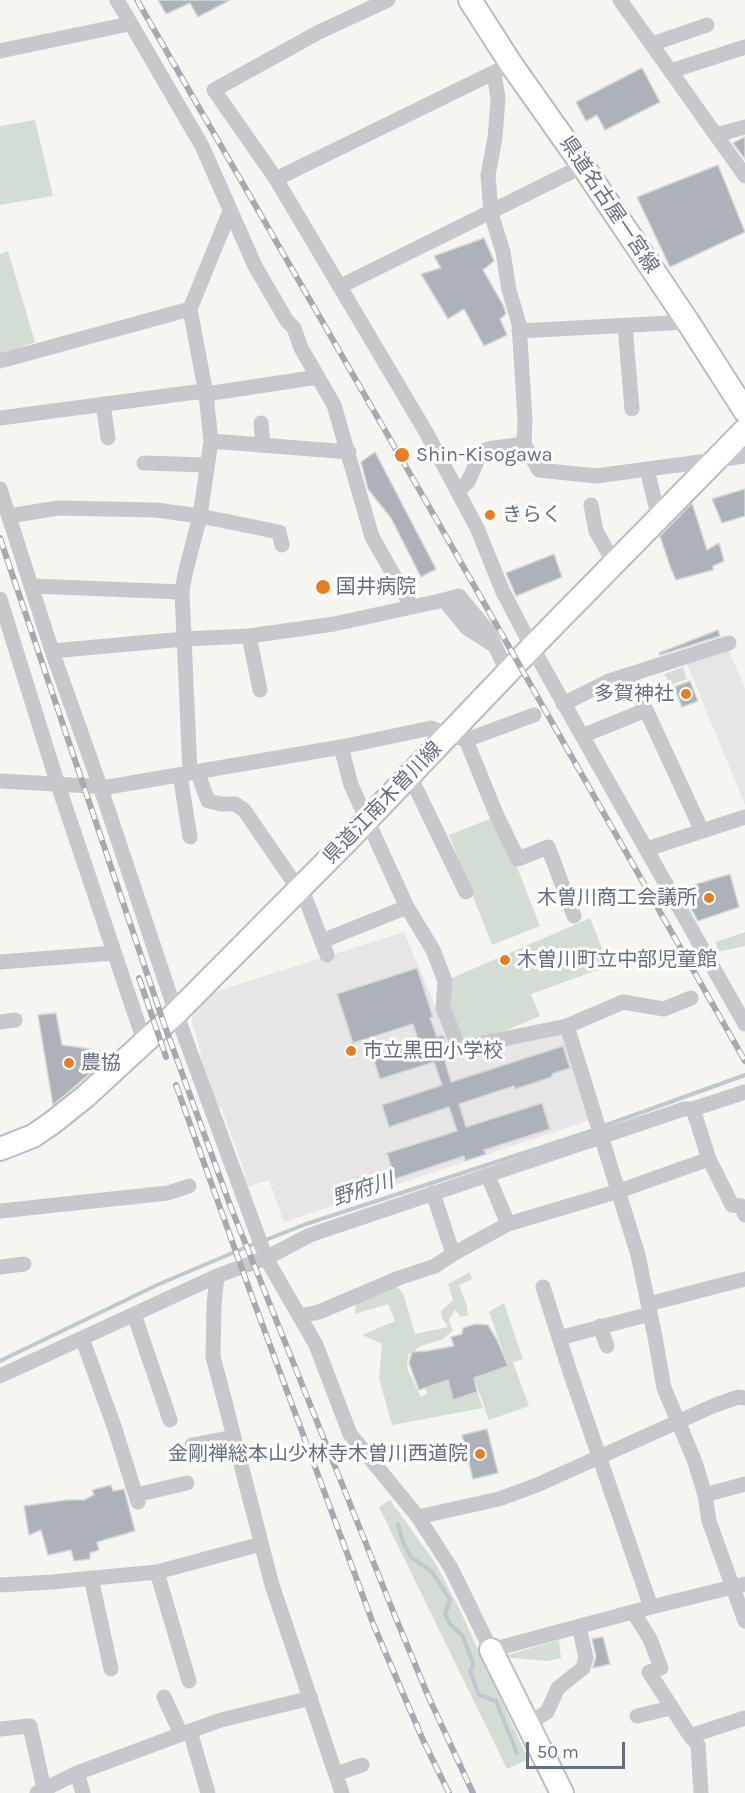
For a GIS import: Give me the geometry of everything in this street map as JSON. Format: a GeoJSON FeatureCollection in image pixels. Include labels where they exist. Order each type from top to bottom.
{"type":"FeatureCollection","features":[{"type":"Feature","properties":{"kind":"main road","name":"県道名古屋一宮線"},"geometry":{"type":"LineString","coordinates":[[470,0],[503,68],[583,166],[745,411]]}},
{"type":"Feature","properties":{"kind":"main road","name":"県道江南木曽川線"},"geometry":{"type":"LineString","coordinates":[[0,1149],[33,1136],[52,1124],[86,1096],[176,1012],[410,776],[458,737],[508,673],[532,647],[745,430]]}},
{"type":"Feature","properties":{"kind":"main road"},"geometry":{"type":"LineString","coordinates":[[491,1650],[526,1725],[562,1793]]}},
{"type":"Feature","properties":{"kind":"street"},"geometry":{"type":"LineString","coordinates":[[117,0],[201,146],[255,266],[287,321],[294,328],[301,348],[334,405],[372,537],[412,607]]}},
{"type":"Feature","properties":{"kind":"street"},"geometry":{"type":"LineString","coordinates":[[388,0],[319,32],[214,90],[276,180],[421,423],[477,528],[503,592],[532,647],[743,1017]]}},
{"type":"Feature","properties":{"kind":"street"},"geometry":{"type":"LineString","coordinates":[[620,0],[745,176]]}},
{"type":"Feature","properties":{"kind":"street"},"geometry":{"type":"LineString","coordinates":[[0,51],[129,24]]}},
{"type":"Feature","properties":{"kind":"street"},"geometry":{"type":"LineString","coordinates":[[651,44],[707,25]]}},
{"type":"Feature","properties":{"kind":"street"},"geometry":{"type":"LineString","coordinates":[[670,71],[745,47]]}},
{"type":"Feature","properties":{"kind":"street"},"geometry":{"type":"LineString","coordinates":[[276,180],[503,68]]}},
{"type":"Feature","properties":{"kind":"street"},"geometry":{"type":"LineString","coordinates":[[503,68],[488,175],[491,213],[503,252],[509,290],[519,324],[525,419],[524,444],[539,470],[597,476],[745,456]]}},
{"type":"Feature","properties":{"kind":"street"},"geometry":{"type":"LineString","coordinates":[[716,135],[745,127]]}},
{"type":"Feature","properties":{"kind":"street"},"geometry":{"type":"LineString","coordinates":[[341,286],[583,166]]}},
{"type":"Feature","properties":{"kind":"street"},"geometry":{"type":"LineString","coordinates":[[190,837],[182,592],[200,516],[211,441],[206,394],[190,309],[230,211]]}},
{"type":"Feature","properties":{"kind":"street"},"geometry":{"type":"LineString","coordinates":[[0,361],[190,309]]}},
{"type":"Feature","properties":{"kind":"street"},"geometry":{"type":"LineString","coordinates":[[519,331],[688,322]]}},
{"type":"Feature","properties":{"kind":"street"},"geometry":{"type":"LineString","coordinates":[[625,326],[632,409]]}},
{"type":"Feature","properties":{"kind":"street"},"geometry":{"type":"LineString","coordinates":[[0,418],[196,392],[206,394],[318,377]]}},
{"type":"Feature","properties":{"kind":"street"},"geometry":{"type":"LineString","coordinates":[[103,404],[108,438]]}},
{"type":"Feature","properties":{"kind":"street"},"geometry":{"type":"LineString","coordinates":[[261,423],[263,445]]}},
{"type":"Feature","properties":{"kind":"street"},"geometry":{"type":"LineString","coordinates":[[211,441],[349,452]]}},
{"type":"Feature","properties":{"kind":"street"},"geometry":{"type":"LineString","coordinates":[[458,491],[468,482],[481,452],[524,444]]}},
{"type":"Feature","properties":{"kind":"street"},"geometry":{"type":"LineString","coordinates":[[144,464],[207,465]]}},
{"type":"Feature","properties":{"kind":"street"},"geometry":{"type":"LineString","coordinates":[[647,469],[659,519]]}},
{"type":"Feature","properties":{"kind":"street"},"geometry":{"type":"LineString","coordinates":[[0,489],[52,651],[176,1012],[265,1254],[316,1345],[350,1434],[418,1517],[451,1568],[491,1650],[739,1585]]}},
{"type":"Feature","properties":{"kind":"street"},"geometry":{"type":"LineString","coordinates":[[591,505],[596,531],[614,563]]}},
{"type":"Feature","properties":{"kind":"street"},"geometry":{"type":"LineString","coordinates":[[9,516],[58,508],[98,507],[156,510],[200,516],[279,532],[282,545]]}},
{"type":"Feature","properties":{"kind":"street"},"geometry":{"type":"LineString","coordinates":[[32,586],[182,592]]}},
{"type":"Feature","properties":{"kind":"street"},"geometry":{"type":"LineString","coordinates":[[0,599],[4,626],[144,1041]]}},
{"type":"Feature","properties":{"kind":"street"},"geometry":{"type":"LineString","coordinates":[[52,651],[184,639],[249,636],[334,624],[444,600],[467,628],[477,627],[495,646],[508,673]]}},
{"type":"Feature","properties":{"kind":"street"},"geometry":{"type":"LineString","coordinates":[[249,636],[260,690]]}},
{"type":"Feature","properties":{"kind":"street"},"geometry":{"type":"LineString","coordinates":[[563,704],[609,681],[729,643]]}},
{"type":"Feature","properties":{"kind":"street"},"geometry":{"type":"LineString","coordinates":[[630,675],[702,831]]}},
{"type":"Feature","properties":{"kind":"street"},"geometry":{"type":"LineString","coordinates":[[582,736],[646,710]]}},
{"type":"Feature","properties":{"kind":"street"},"geometry":{"type":"LineString","coordinates":[[0,780],[108,787],[341,747],[431,728],[458,737],[534,715]]}},
{"type":"Feature","properties":{"kind":"street"},"geometry":{"type":"LineString","coordinates":[[458,737],[518,859],[548,847],[574,916]]}},
{"type":"Feature","properties":{"kind":"street"},"geometry":{"type":"LineString","coordinates":[[341,747],[351,785],[407,907],[433,950],[445,981],[442,1008],[459,1048],[567,1026],[623,1002],[664,1009],[691,998]]}},
{"type":"Feature","properties":{"kind":"street"},"geometry":{"type":"LineString","coordinates":[[189,773],[208,801],[235,804],[244,810],[306,900],[325,948],[407,907]]}},
{"type":"Feature","properties":{"kind":"street"},"geometry":{"type":"LineString","coordinates":[[410,776],[466,892]]}},
{"type":"Feature","properties":{"kind":"street"},"geometry":{"type":"LineString","coordinates":[[647,849],[745,817]]}},
{"type":"Feature","properties":{"kind":"street"},"geometry":{"type":"LineString","coordinates":[[0,962],[114,953]]}},
{"type":"Feature","properties":{"kind":"street"},"geometry":{"type":"LineString","coordinates":[[567,1026],[638,1255],[656,1337],[664,1388],[695,1462],[705,1496],[709,1521],[739,1585],[745,1621]]}},
{"type":"Feature","properties":{"kind":"street"},"geometry":{"type":"LineString","coordinates":[[0,1376],[310,1235],[488,1176],[599,1130],[693,1109],[745,1092]]}},
{"type":"Feature","properties":{"kind":"street"},"geometry":{"type":"LineString","coordinates":[[693,1109],[709,1160],[732,1205],[744,1209]]}},
{"type":"Feature","properties":{"kind":"street"},"geometry":{"type":"LineString","coordinates":[[299,1316],[319,1312],[399,1278],[435,1266],[508,1224],[619,1191],[709,1160]]}},
{"type":"Feature","properties":{"kind":"street"},"geometry":{"type":"LineString","coordinates":[[488,1176],[508,1224]]}},
{"type":"Feature","properties":{"kind":"street"},"geometry":{"type":"LineString","coordinates":[[0,1211],[168,1192],[189,1186]]}},
{"type":"Feature","properties":{"kind":"street"},"geometry":{"type":"LineString","coordinates":[[433,1194],[453,1254]]}},
{"type":"Feature","properties":{"kind":"street"},"geometry":{"type":"LineString","coordinates":[[0,1267],[24,1264]]}},
{"type":"Feature","properties":{"kind":"street"},"geometry":{"type":"LineString","coordinates":[[217,1276],[213,1357],[272,1585],[342,1793]]}},
{"type":"Feature","properties":{"kind":"street"},"geometry":{"type":"LineString","coordinates":[[560,1338],[745,1279]]}},
{"type":"Feature","properties":{"kind":"street"},"geometry":{"type":"LineString","coordinates":[[543,1287],[651,1607]]}},
{"type":"Feature","properties":{"kind":"street"},"geometry":{"type":"LineString","coordinates":[[134,1314],[170,1420]]}},
{"type":"Feature","properties":{"kind":"street"},"geometry":{"type":"LineString","coordinates":[[600,1326],[607,1346]]}},
{"type":"Feature","properties":{"kind":"street"},"geometry":{"type":"LineString","coordinates":[[82,1338],[137,1498],[187,1483]]}},
{"type":"Feature","properties":{"kind":"street"},"geometry":{"type":"LineString","coordinates":[[418,1517],[499,1499],[537,1485],[678,1420],[738,1397],[745,1398]]}},
{"type":"Feature","properties":{"kind":"street"},"geometry":{"type":"LineString","coordinates":[[192,1445],[234,1437]]}},
{"type":"Feature","properties":{"kind":"street"},"geometry":{"type":"LineString","coordinates":[[705,1496],[745,1484]]}},
{"type":"Feature","properties":{"kind":"street"},"geometry":{"type":"LineString","coordinates":[[0,1585],[157,1572],[261,1544]]}},
{"type":"Feature","properties":{"kind":"street"},"geometry":{"type":"LineString","coordinates":[[157,1572],[189,1681]]}},
{"type":"Feature","properties":{"kind":"street"},"geometry":{"type":"LineString","coordinates":[[91,1578],[111,1669]]}},
{"type":"Feature","properties":{"kind":"street"},"geometry":{"type":"LineString","coordinates":[[634,1612],[650,1640],[661,1668],[649,1672],[698,1745],[701,1793]]}},
{"type":"Feature","properties":{"kind":"street"},"geometry":{"type":"LineString","coordinates":[[526,1725],[547,1712],[558,1688],[583,1668],[586,1658],[579,1626]]}},
{"type":"Feature","properties":{"kind":"street"},"geometry":{"type":"LineString","coordinates":[[164,1697],[186,1732],[208,1793]]}},
{"type":"Feature","properties":{"kind":"street"},"geometry":{"type":"LineString","coordinates":[[0,1729],[30,1725],[40,1791],[77,1773],[186,1732],[221,1720],[311,1698]]}},
{"type":"Feature","properties":{"kind":"street"},"geometry":{"type":"LineString","coordinates":[[637,1716],[671,1708]]}},
{"type":"Feature","properties":{"kind":"street"},"geometry":{"type":"LineString","coordinates":[[690,1736],[745,1718]]}},
{"type":"Feature","properties":{"kind":"street"},"geometry":{"type":"LineString","coordinates":[[336,1774],[362,1765]]}},
{"type":"Feature","properties":{"kind":"street"},"geometry":{"type":"LineString","coordinates":[[77,1773],[83,1793]]}},
{"type":"Feature","properties":{"kind":"shaded area"},"geometry":{"type":"Polygon","coordinates":[[[35,120],[53,196],[0,205],[0,126],[35,120]]]}},
{"type":"Feature","properties":{"kind":"shaded area"},"geometry":{"type":"Polygon","coordinates":[[[8,251],[35,342],[0,355],[0,254],[8,251]]]}},
{"type":"Feature","properties":{"kind":"shaded area"},"geometry":{"type":"Polygon","coordinates":[[[729,651],[745,689],[745,805],[687,664],[729,651]]]}},
{"type":"Feature","properties":{"kind":"shaded area"},"geometry":{"type":"Polygon","coordinates":[[[683,667],[687,679],[671,685],[664,674],[683,667]]]}},
{"type":"Feature","properties":{"kind":"shaded area"},"geometry":{"type":"Polygon","coordinates":[[[497,816],[540,926],[492,945],[449,835],[497,816]]]}},
{"type":"Feature","properties":{"kind":"shaded area"},"geometry":{"type":"Polygon","coordinates":[[[590,918],[609,966],[531,994],[540,1016],[469,1046],[443,1008],[445,981],[590,918]]]}},
{"type":"Feature","properties":{"kind":"shaded area"},"geometry":{"type":"Polygon","coordinates":[[[404,932],[456,1056],[567,1028],[593,1119],[284,1222],[269,1180],[241,1189],[245,1173],[221,1107],[212,1111],[192,1022],[195,998],[404,932]]]}},
{"type":"Feature","properties":{"kind":"shaded area"},"geometry":{"type":"Polygon","coordinates":[[[745,932],[745,946],[717,952],[716,942],[745,932]]]}},
{"type":"Feature","properties":{"kind":"shaded area"},"geometry":{"type":"Polygon","coordinates":[[[470,1272],[472,1279],[459,1285],[468,1315],[461,1317],[455,1310],[449,1320],[453,1331],[441,1340],[421,1346],[408,1355],[407,1368],[421,1397],[427,1394],[425,1388],[448,1380],[453,1399],[477,1392],[483,1408],[392,1425],[379,1378],[382,1344],[362,1335],[395,1321],[388,1304],[355,1314],[356,1302],[396,1286],[403,1293],[415,1334],[448,1327],[442,1318],[441,1311],[453,1300],[448,1284],[470,1272]]]}},
{"type":"Feature","properties":{"kind":"shaded area"},"geometry":{"type":"Polygon","coordinates":[[[504,1303],[523,1359],[513,1362],[529,1406],[489,1420],[474,1378],[508,1366],[489,1312],[504,1303]]]}},
{"type":"Feature","properties":{"kind":"shaded area"},"geometry":{"type":"Polygon","coordinates":[[[390,1500],[436,1564],[460,1610],[528,1759],[507,1769],[379,1507],[390,1500]]]}},
{"type":"Feature","properties":{"kind":"shaded area"},"geometry":{"type":"Polygon","coordinates":[[[559,1640],[561,1658],[548,1661],[501,1657],[559,1640]]]}},
{"type":"Feature","properties":{"kind":"building"},"geometry":{"type":"Polygon","coordinates":[[[158,0],[230,0],[198,17],[190,3],[166,14],[158,0]]]}},
{"type":"Feature","properties":{"kind":"building"},"geometry":{"type":"Polygon","coordinates":[[[642,68],[660,102],[605,130],[597,115],[586,121],[576,102],[642,68]]]}},
{"type":"Feature","properties":{"kind":"building"},"geometry":{"type":"Polygon","coordinates":[[[745,137],[745,159],[733,143],[745,137]]]}},
{"type":"Feature","properties":{"kind":"building"},"geometry":{"type":"Polygon","coordinates":[[[718,165],[745,232],[670,267],[637,197],[718,165]]]}},
{"type":"Feature","properties":{"kind":"building"},"geometry":{"type":"Polygon","coordinates":[[[484,238],[494,261],[483,270],[503,305],[506,314],[500,319],[507,335],[484,346],[464,309],[448,319],[421,274],[441,268],[434,256],[484,238]]]}},
{"type":"Feature","properties":{"kind":"building"},"geometry":{"type":"Polygon","coordinates":[[[375,452],[436,569],[421,577],[391,518],[368,489],[361,462],[375,452]]]}},
{"type":"Feature","properties":{"kind":"building"},"geometry":{"type":"Polygon","coordinates":[[[745,489],[745,516],[722,523],[712,499],[745,489]]]}},
{"type":"Feature","properties":{"kind":"building"},"geometry":{"type":"Polygon","coordinates":[[[692,503],[707,550],[719,543],[724,561],[713,566],[713,570],[676,580],[660,536],[692,503]]]}},
{"type":"Feature","properties":{"kind":"building"},"geometry":{"type":"Polygon","coordinates":[[[554,554],[562,577],[516,596],[506,573],[554,554]]]}},
{"type":"Feature","properties":{"kind":"building"},"geometry":{"type":"Polygon","coordinates":[[[718,630],[720,636],[660,655],[659,653],[718,630]]]}},
{"type":"Feature","properties":{"kind":"building","name":"多賀神社"},"geometry":{"type":"Polygon","coordinates":[[[690,681],[698,701],[682,707],[674,687],[690,681]]]}},
{"type":"Feature","properties":{"kind":"building","name":"木曽川商工会議所"},"geometry":{"type":"Polygon","coordinates":[[[730,874],[739,907],[698,921],[680,889],[730,874]]]}},
{"type":"Feature","properties":{"kind":"building"},"geometry":{"type":"Polygon","coordinates":[[[417,968],[437,1037],[443,1035],[451,1056],[444,1058],[451,1082],[563,1046],[570,1068],[552,1074],[552,1077],[515,1089],[514,1086],[459,1104],[466,1127],[542,1103],[550,1129],[484,1150],[486,1154],[465,1161],[464,1156],[395,1179],[387,1153],[457,1131],[449,1107],[389,1127],[382,1105],[442,1085],[434,1062],[380,1079],[373,1058],[419,1043],[413,1024],[353,1043],[337,994],[417,968]]]}},
{"type":"Feature","properties":{"kind":"building","name":"農協"},"geometry":{"type":"Polygon","coordinates":[[[56,1013],[62,1045],[90,1049],[94,1070],[53,1105],[38,1015],[56,1013]]]}},
{"type":"Feature","properties":{"kind":"building"},"geometry":{"type":"Polygon","coordinates":[[[475,1324],[488,1325],[508,1366],[474,1378],[477,1392],[453,1400],[448,1380],[419,1390],[409,1363],[412,1352],[454,1346],[451,1337],[462,1334],[463,1328],[475,1324]]]}},
{"type":"Feature","properties":{"kind":"building","name":"金剛禅総本山少林寺木曽川西道院"},"geometry":{"type":"Polygon","coordinates":[[[487,1429],[498,1473],[473,1479],[462,1435],[487,1429]]]}},
{"type":"Feature","properties":{"kind":"building"},"geometry":{"type":"Polygon","coordinates":[[[111,1485],[113,1491],[124,1489],[135,1531],[97,1542],[99,1550],[90,1553],[90,1559],[74,1561],[71,1550],[48,1555],[41,1530],[29,1535],[24,1506],[84,1500],[94,1495],[92,1490],[111,1485]]]}},
{"type":"Feature","properties":{"kind":"building"},"geometry":{"type":"Polygon","coordinates":[[[603,1637],[610,1664],[593,1668],[596,1656],[592,1639],[603,1637]]]}},
{"type":"Feature","properties":{"kind":"waterway","name":"野府川"},"geometry":{"type":"LineString","coordinates":[[601,1127],[745,1075]]}},
{"type":"Feature","properties":{"kind":"waterway","name":"野府川"},"geometry":{"type":"LineString","coordinates":[[263,1241],[306,1224],[594,1130]]}},
{"type":"Feature","properties":{"kind":"waterway","name":"野府川"},"geometry":{"type":"LineString","coordinates":[[0,1361],[157,1285],[256,1243]]}},
{"type":"Feature","properties":{"kind":"waterway"},"geometry":{"type":"LineString","coordinates":[[398,1524],[403,1542],[411,1557],[432,1572],[450,1600],[445,1614],[450,1624],[463,1636],[473,1664],[470,1671],[479,1695],[496,1701],[517,1753]]}},
{"type":"Feature","properties":{"kind":"railway"},"geometry":{"type":"LineString","coordinates":[[137,0],[745,1061]]}},
{"type":"Feature","properties":{"kind":"railway"},"geometry":{"type":"LineString","coordinates":[[0,538],[163,1021],[230,1205],[395,1616],[429,1698],[473,1793]]}},
{"type":"Feature","properties":{"kind":"railway"},"geometry":{"type":"LineString","coordinates":[[139,978],[166,1057]]}},
{"type":"Feature","properties":{"kind":"railway"},"geometry":{"type":"LineString","coordinates":[[176,1085],[374,1626],[423,1740],[449,1793]]}},
{"type":"Feature","properties":{"kind":"place","name":"Shin-Kisogawa"},"geometry":{"type":"Point","coordinates":[402,455]}},
{"type":"Feature","properties":{"kind":"place","name":"きらく"},"geometry":{"type":"Point","coordinates":[490,515]}},
{"type":"Feature","properties":{"kind":"place","name":"国井病院"},"geometry":{"type":"Point","coordinates":[323,587]}},
{"type":"Feature","properties":{"kind":"place","name":"多賀神社"},"geometry":{"type":"Point","coordinates":[686,694]}},
{"type":"Feature","properties":{"kind":"place","name":"木曽川商工会議所"},"geometry":{"type":"Point","coordinates":[709,898]}},
{"type":"Feature","properties":{"kind":"place","name":"木曽川町立中部児童館"},"geometry":{"type":"Point","coordinates":[505,960]}},
{"type":"Feature","properties":{"kind":"place","name":"市立黒田小学校"},"geometry":{"type":"Point","coordinates":[351,1051]}},
{"type":"Feature","properties":{"kind":"place","name":"農協"},"geometry":{"type":"Point","coordinates":[69,1063]}},
{"type":"Feature","properties":{"kind":"place","name":"金剛禅総本山少林寺木曽川西道院"},"geometry":{"type":"Point","coordinates":[480,1454]}}]}
